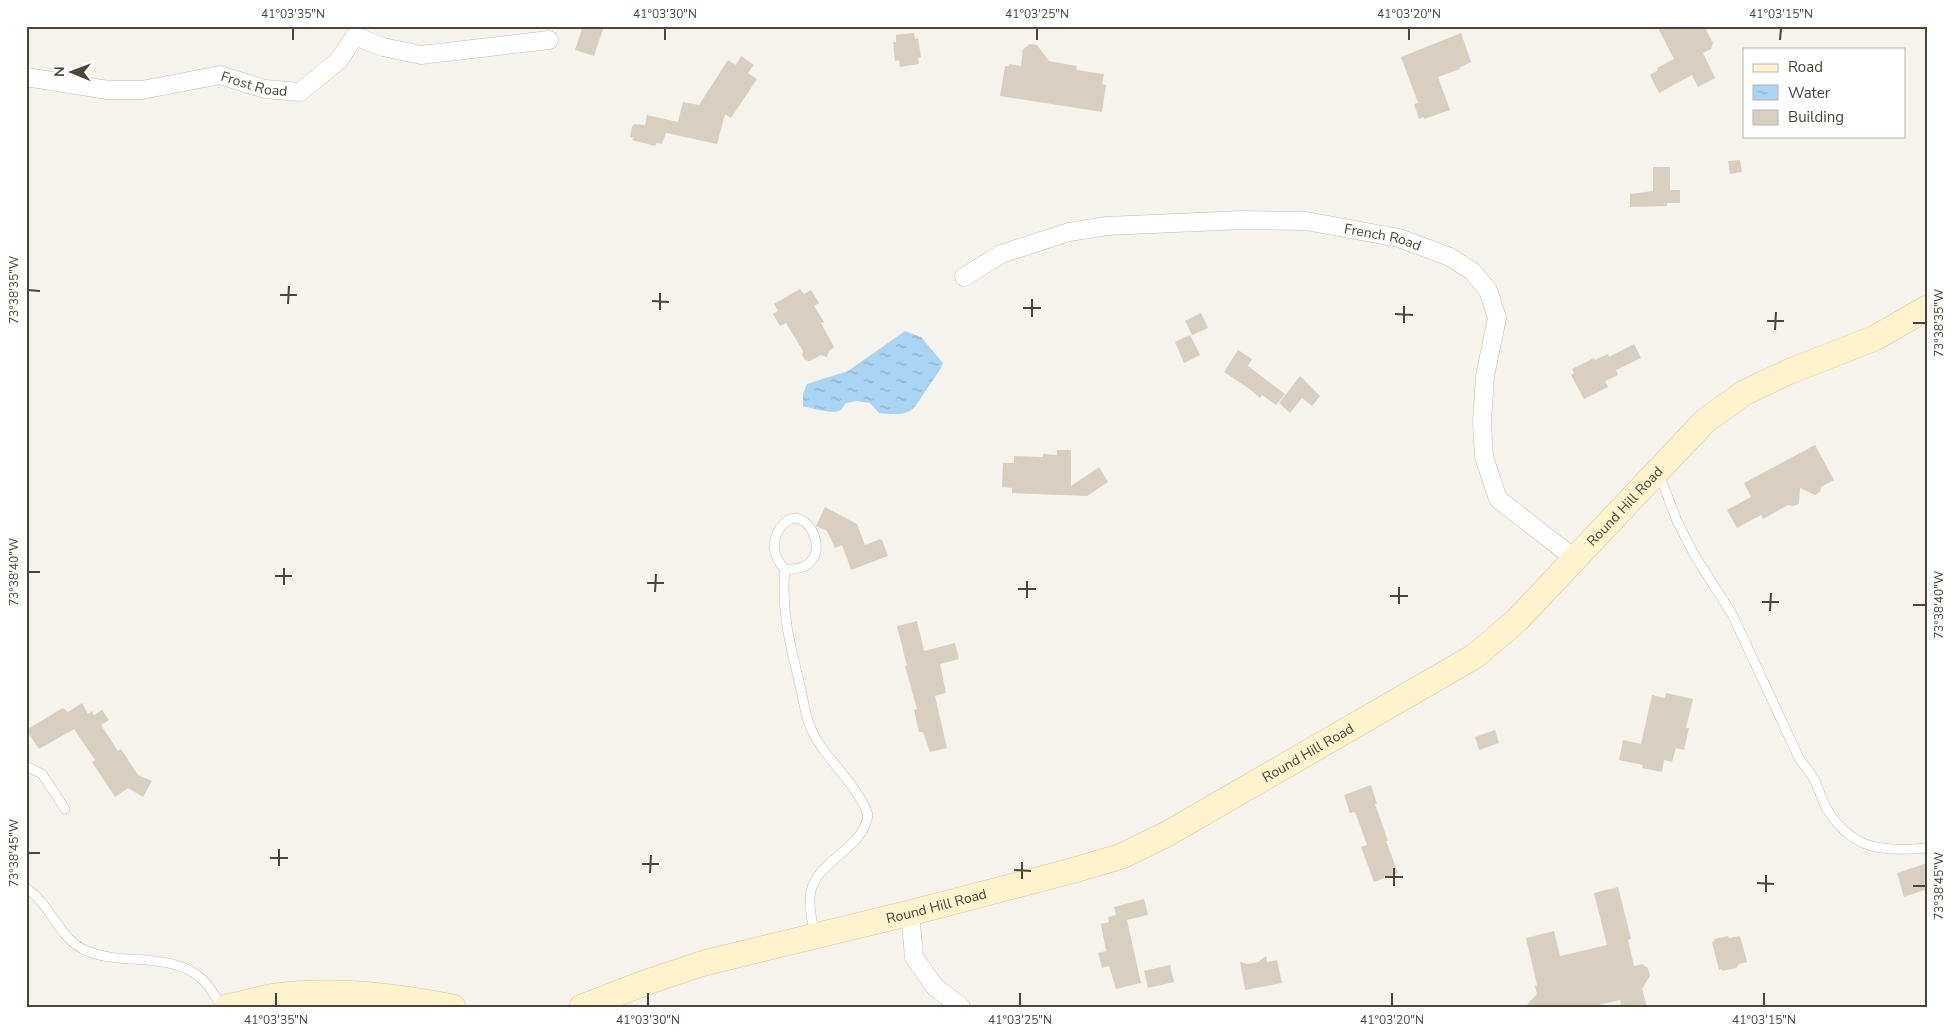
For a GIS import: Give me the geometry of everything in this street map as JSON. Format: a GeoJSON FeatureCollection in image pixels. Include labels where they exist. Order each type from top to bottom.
{"type":"FeatureCollection","features":[{"type":"Feature","properties":{"kind":"street","name":"Frost Road"},"geometry":{"type":"LineString","coordinates":[[26,77],[108,90],[142,90],[220,75],[265,89],[300,92],[339,60],[355,36],[384,46],[421,55],[549,40]]}},
{"type":"Feature","properties":{"kind":"street","name":"French Road"},"geometry":{"type":"LineString","coordinates":[[964,277],[1001,254],[1069,232],[1107,226],[1224,221],[1306,221],[1399,238],[1450,257],[1472,271],[1488,290],[1497,318],[1484,376],[1482,421],[1484,457],[1498,499],[1574,558]]}},
{"type":"Feature","properties":{"kind":"street","name":"Round Hill Road"},"geometry":{"type":"LineString","coordinates":[[582,1007],[704,963],[910,913],[1122,856],[1167,834],[1475,656],[1517,620],[1705,421],[1744,393],[1788,372],[1875,338],[1927,308]]}},
{"type":"Feature","properties":{"kind":"street"},"geometry":{"type":"LineString","coordinates":[[910,913],[914,957],[936,987],[960,1007]]}},
{"type":"Feature","properties":{"kind":"street"},"geometry":{"type":"LineString","coordinates":[[227,1007],[282,995],[335,992],[392,996],[452,1007]]}},
{"type":"Feature","properties":{"kind":"lane"},"geometry":{"type":"LineString","coordinates":[[1656,473],[1695,556],[1732,614],[1799,758],[1814,779],[1826,808],[1842,830],[1857,841],[1871,847],[1894,850],[1927,848]]}},
{"type":"Feature","properties":{"kind":"lane"},"geometry":{"type":"LineString","coordinates":[[802,520],[812,527],[816,536],[815,554],[807,565],[799,568],[785,569],[777,562],[774,550],[777,534],[787,521],[802,520]]}},
{"type":"Feature","properties":{"kind":"lane"},"geometry":{"type":"LineString","coordinates":[[785,569],[783,590],[785,621],[805,714],[813,733],[859,798],[868,815],[864,832],[820,873],[814,884],[810,894],[810,903],[815,935]]}},
{"type":"Feature","properties":{"kind":"lane"},"geometry":{"type":"LineString","coordinates":[[26,766],[42,774],[65,809]]}},
{"type":"Feature","properties":{"kind":"lane"},"geometry":{"type":"LineString","coordinates":[[26,888],[45,904],[70,940],[86,951],[108,956],[156,961],[187,968],[203,980],[222,1007]]}},
{"type":"Feature","properties":{"kind":"water"},"geometry":{"type":"Polygon","coordinates":[[[905,331],[921,337],[943,363],[912,410],[900,414],[879,413],[870,403],[857,401],[846,403],[841,410],[833,412],[803,406],[803,394],[807,384],[848,371],[905,331]]]}},
{"type":"Feature","properties":{"kind":"building"},"geometry":{"type":"Polygon","coordinates":[[[583,26],[604,26],[594,56],[575,50],[583,26]]]}},
{"type":"Feature","properties":{"kind":"building"},"geometry":{"type":"Polygon","coordinates":[[[1657,26],[1704,26],[1713,43],[1711,49],[1703,53],[1715,78],[1698,87],[1692,75],[1659,93],[1650,75],[1658,70],[1657,68],[1674,59],[1657,26]]]}},
{"type":"Feature","properties":{"kind":"building"},"geometry":{"type":"Polygon","coordinates":[[[914,33],[915,39],[918,38],[921,57],[918,58],[919,64],[900,67],[899,60],[895,61],[893,42],[896,42],[896,35],[914,33]]]}},
{"type":"Feature","properties":{"kind":"building"},"geometry":{"type":"Polygon","coordinates":[[[1461,33],[1471,62],[1460,69],[1438,77],[1450,110],[1419,119],[1414,104],[1418,103],[1401,57],[1461,33]]]}},
{"type":"Feature","properties":{"kind":"building"},"geometry":{"type":"Polygon","coordinates":[[[1030,44],[1037,45],[1049,61],[1077,66],[1076,70],[1104,74],[1102,84],[1106,85],[1102,112],[1000,96],[1005,66],[1009,66],[1009,64],[1021,66],[1023,49],[1030,44]]]}},
{"type":"Feature","properties":{"kind":"building"},"geometry":{"type":"Polygon","coordinates":[[[741,56],[754,65],[748,73],[757,79],[731,118],[725,114],[717,144],[666,133],[662,144],[657,143],[655,146],[632,140],[634,138],[630,137],[632,126],[634,124],[645,125],[647,115],[678,122],[683,102],[699,105],[728,60],[736,65],[741,56]]]}},
{"type":"Feature","properties":{"kind":"building"},"geometry":{"type":"Polygon","coordinates":[[[1740,160],[1742,172],[1730,174],[1728,161],[1740,160]]]}},
{"type":"Feature","properties":{"kind":"building"},"geometry":{"type":"Polygon","coordinates":[[[1653,167],[1670,167],[1670,190],[1680,190],[1680,203],[1667,203],[1667,206],[1630,207],[1630,194],[1653,191],[1653,167]]]}},
{"type":"Feature","properties":{"kind":"building"},"geometry":{"type":"Polygon","coordinates":[[[800,289],[804,294],[811,290],[819,303],[814,306],[824,322],[821,323],[834,347],[829,351],[827,357],[821,355],[810,361],[805,360],[802,355],[803,351],[786,323],[780,326],[773,314],[778,311],[774,304],[800,289]]]}},
{"type":"Feature","properties":{"kind":"building"},"geometry":{"type":"Polygon","coordinates":[[[1201,313],[1208,328],[1192,335],[1185,321],[1201,313]]]}},
{"type":"Feature","properties":{"kind":"building"},"geometry":{"type":"Polygon","coordinates":[[[1190,335],[1200,355],[1184,363],[1175,342],[1190,335]]]}},
{"type":"Feature","properties":{"kind":"building"},"geometry":{"type":"Polygon","coordinates":[[[1634,344],[1641,358],[1616,370],[1618,375],[1605,381],[1608,387],[1584,399],[1571,375],[1574,373],[1572,369],[1594,358],[1595,360],[1608,354],[1609,357],[1634,344]]]}},
{"type":"Feature","properties":{"kind":"building"},"geometry":{"type":"Polygon","coordinates":[[[1238,350],[1252,359],[1248,366],[1285,394],[1276,405],[1262,395],[1260,398],[1224,372],[1238,350]]]}},
{"type":"Feature","properties":{"kind":"building"},"geometry":{"type":"Polygon","coordinates":[[[1300,376],[1320,396],[1312,406],[1302,398],[1290,413],[1279,403],[1300,376]]]}},
{"type":"Feature","properties":{"kind":"building"},"geometry":{"type":"Polygon","coordinates":[[[1815,445],[1834,480],[1821,487],[1820,492],[1815,495],[1800,488],[1799,504],[1788,505],[1763,519],[1761,515],[1737,528],[1727,510],[1751,497],[1744,483],[1815,445]]]}},
{"type":"Feature","properties":{"kind":"building"},"geometry":{"type":"Polygon","coordinates":[[[1057,450],[1071,450],[1071,486],[1099,467],[1108,482],[1087,496],[1012,493],[1012,488],[1002,487],[1003,463],[1014,463],[1014,456],[1043,457],[1043,454],[1057,455],[1057,450]]]}},
{"type":"Feature","properties":{"kind":"building"},"geometry":{"type":"Polygon","coordinates":[[[825,507],[857,524],[865,545],[880,539],[882,540],[888,556],[851,570],[842,545],[835,548],[827,531],[816,526],[825,507]]]}},
{"type":"Feature","properties":{"kind":"building"},"geometry":{"type":"Polygon","coordinates":[[[917,621],[924,651],[955,643],[959,659],[940,664],[946,693],[935,696],[947,748],[930,752],[923,732],[919,732],[914,710],[917,709],[905,666],[907,666],[897,626],[917,621]]]}},
{"type":"Feature","properties":{"kind":"building"},"geometry":{"type":"Polygon","coordinates":[[[1666,693],[1693,699],[1686,728],[1689,728],[1684,750],[1676,748],[1672,762],[1664,760],[1662,772],[1642,768],[1643,765],[1619,760],[1623,740],[1641,744],[1652,695],[1665,698],[1666,693]]]}},
{"type":"Feature","properties":{"kind":"building"},"geometry":{"type":"Polygon","coordinates":[[[82,703],[88,714],[92,711],[94,715],[102,710],[109,720],[101,725],[118,751],[121,749],[138,775],[152,781],[143,797],[128,788],[115,797],[92,762],[95,760],[74,729],[39,749],[26,730],[63,708],[68,712],[82,703]]]}},
{"type":"Feature","properties":{"kind":"building"},"geometry":{"type":"Polygon","coordinates":[[[1495,730],[1499,743],[1479,750],[1475,737],[1495,730]]]}},
{"type":"Feature","properties":{"kind":"building"},"geometry":{"type":"Polygon","coordinates":[[[1371,785],[1377,804],[1375,804],[1388,841],[1386,841],[1398,873],[1374,882],[1361,847],[1367,845],[1355,812],[1350,813],[1344,795],[1371,785]]]}},
{"type":"Feature","properties":{"kind":"building"},"geometry":{"type":"Polygon","coordinates":[[[1927,863],[1927,889],[1904,897],[1897,873],[1927,863]]]}},
{"type":"Feature","properties":{"kind":"building"},"geometry":{"type":"Polygon","coordinates":[[[1618,887],[1631,939],[1628,940],[1634,966],[1642,964],[1648,968],[1650,976],[1642,989],[1647,1007],[1621,1007],[1620,1000],[1591,1007],[1525,1007],[1537,994],[1535,986],[1537,985],[1526,938],[1554,931],[1560,956],[1607,945],[1594,893],[1618,887]]]}},
{"type":"Feature","properties":{"kind":"building"},"geometry":{"type":"Polygon","coordinates":[[[1144,899],[1148,915],[1127,920],[1141,983],[1116,989],[1109,966],[1102,968],[1098,953],[1106,951],[1101,924],[1109,922],[1108,917],[1116,915],[1114,907],[1144,899]]]}},
{"type":"Feature","properties":{"kind":"building"},"geometry":{"type":"Polygon","coordinates":[[[1728,936],[1729,938],[1740,936],[1747,962],[1739,964],[1736,968],[1722,971],[1722,969],[1719,970],[1712,942],[1715,941],[1714,939],[1728,936]]]}},
{"type":"Feature","properties":{"kind":"building"},"geometry":{"type":"Polygon","coordinates":[[[1266,956],[1267,962],[1277,960],[1282,983],[1245,990],[1240,962],[1248,964],[1258,962],[1266,956]]]}},
{"type":"Feature","properties":{"kind":"building"},"geometry":{"type":"Polygon","coordinates":[[[1170,965],[1174,982],[1148,988],[1144,971],[1170,965]]]}}]}
